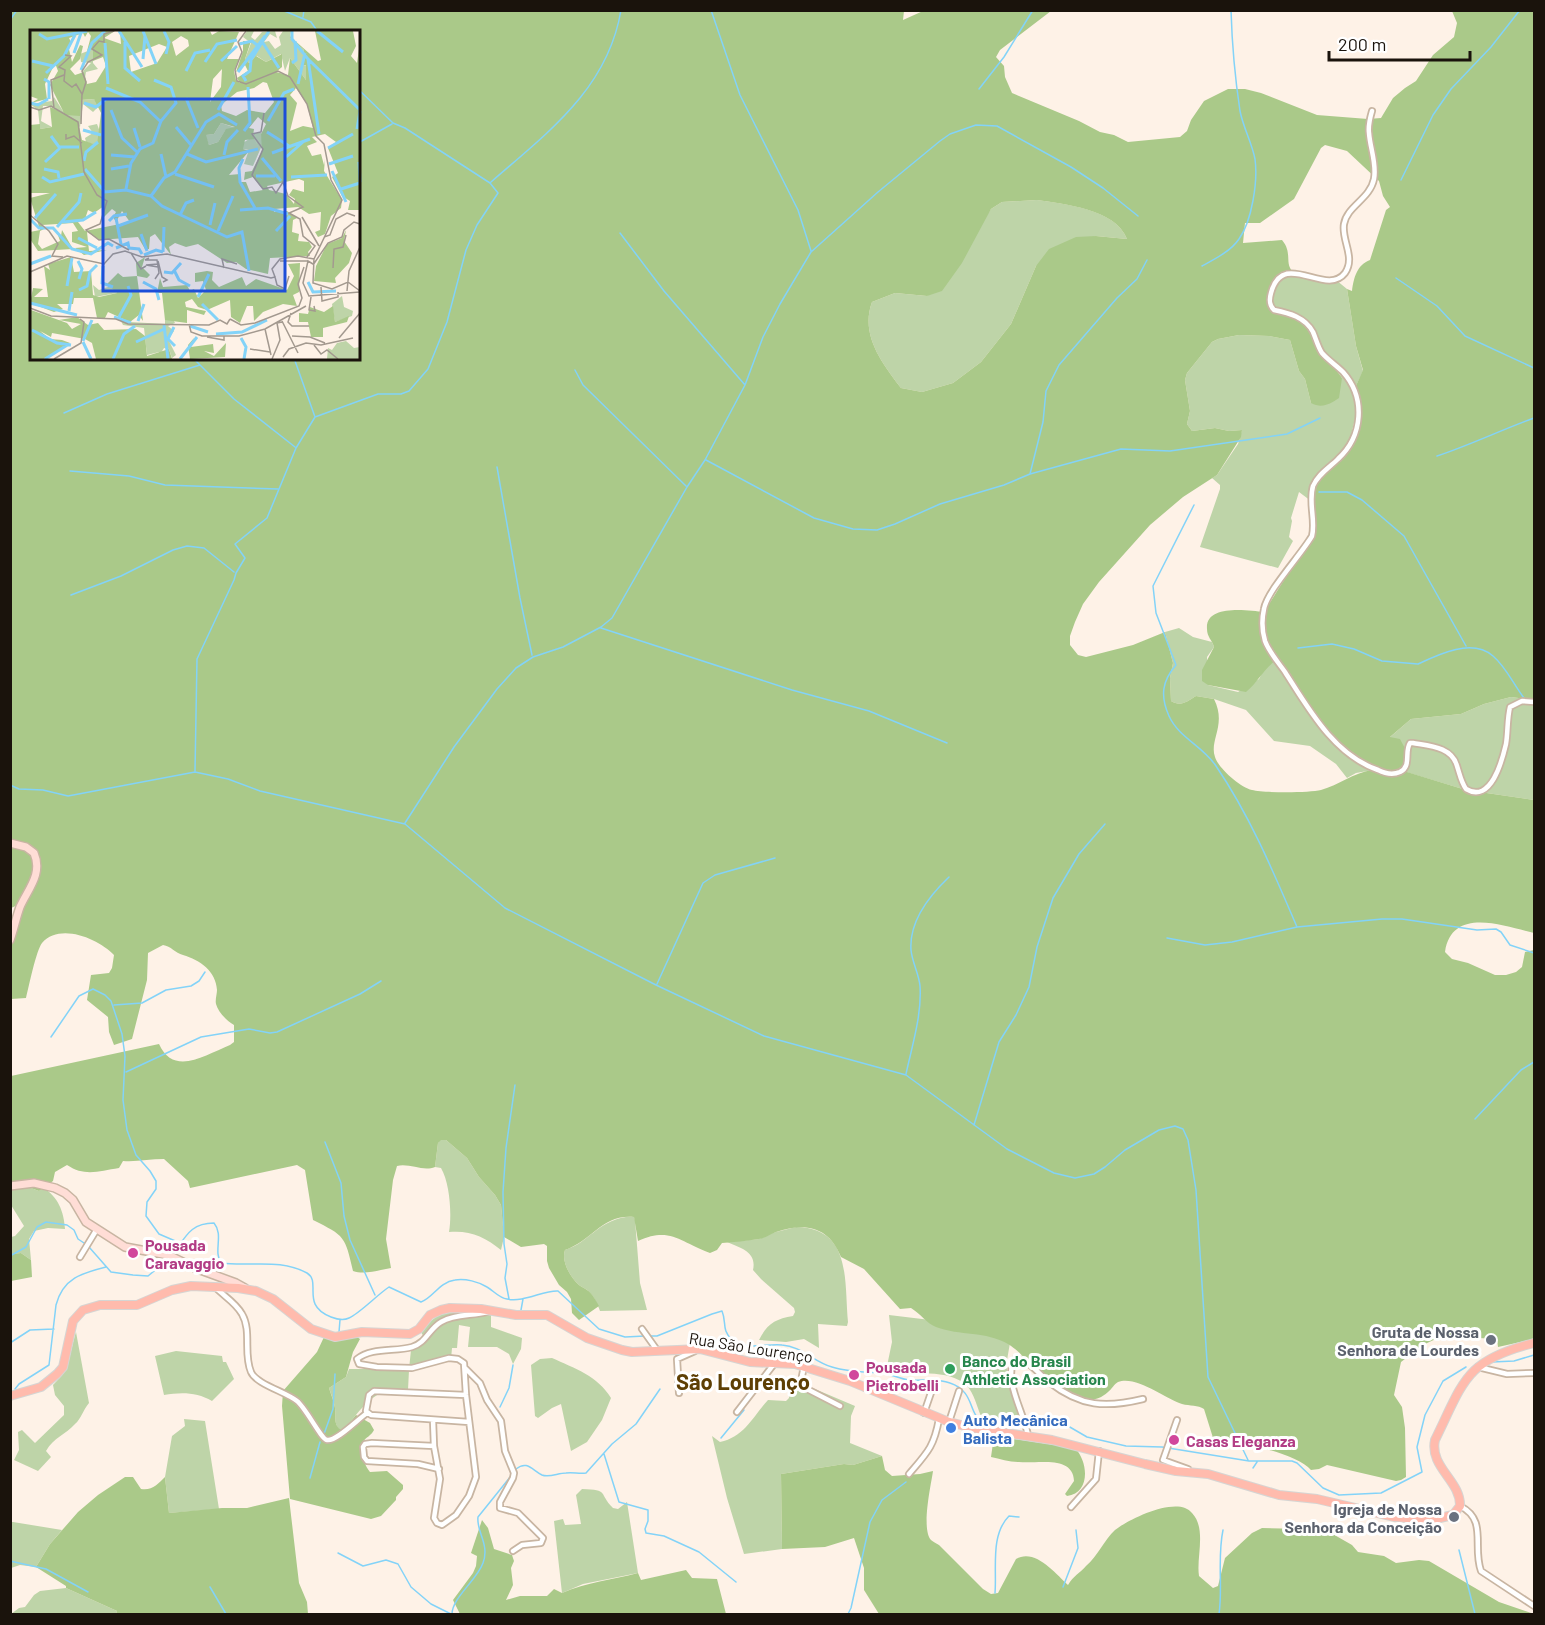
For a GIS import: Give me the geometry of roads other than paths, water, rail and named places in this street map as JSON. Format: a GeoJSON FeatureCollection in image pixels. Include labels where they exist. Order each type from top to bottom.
{"type":"FeatureCollection","features":[{"type":"Feature","properties":{"kind":"main road","name":"Rua São Lourenço"},"geometry":{"type":"LineString","coordinates":[[10,1396],[41,1387],[63,1367],[73,1321],[83,1310],[100,1305],[137,1305],[182,1288],[246,1289],[273,1299],[311,1329],[335,1336],[362,1332],[410,1334],[418,1329],[430,1315],[450,1308],[516,1315],[547,1315],[587,1338],[632,1352],[700,1349],[744,1361],[804,1366],[850,1381],[949,1422],[1099,1451],[1176,1471],[1217,1476],[1269,1494],[1317,1499],[1394,1517],[1431,1520],[1453,1515],[1460,1506]]}},
{"type":"Feature","properties":{"kind":"main road"},"geometry":{"type":"LineString","coordinates":[[1460,1506],[1459,1496],[1436,1458],[1434,1446],[1466,1378],[1476,1367],[1501,1352],[1534,1343]]}},
{"type":"Feature","properties":{"kind":"street"},"geometry":{"type":"LineString","coordinates":[[1372,111],[1368,129],[1375,168],[1374,178],[1371,189],[1350,212],[1344,224],[1349,254],[1348,267],[1337,279],[1325,280],[1298,273],[1288,273],[1274,286],[1270,298],[1271,308],[1300,318],[1312,330],[1321,351],[1343,372],[1350,382],[1358,404],[1359,419],[1351,445],[1318,478],[1313,487],[1312,536],[1265,602],[1263,620],[1266,642],[1302,699],[1329,735],[1358,761],[1381,771],[1396,773],[1407,764],[1407,748],[1410,743],[1436,747],[1453,757],[1463,785],[1470,792],[1480,792],[1490,785],[1500,766],[1506,743],[1510,706],[1522,701],[1534,702]]}},
{"type":"Feature","properties":{"kind":"street"},"geometry":{"type":"LineString","coordinates":[[10,843],[26,847],[34,853],[37,866],[32,885],[19,911],[10,940]]}},
{"type":"Feature","properties":{"kind":"street"},"geometry":{"type":"LineString","coordinates":[[10,1186],[34,1183],[65,1193],[77,1204],[86,1222],[125,1247],[168,1255],[246,1289]]}},
{"type":"Feature","properties":{"kind":"street"},"geometry":{"type":"LineString","coordinates":[[80,1257],[97,1229]]}},
{"type":"Feature","properties":{"kind":"street"},"geometry":{"type":"LineString","coordinates":[[215,1287],[241,1312],[245,1321],[250,1369],[254,1378],[295,1399],[311,1418],[322,1438],[330,1440],[339,1437],[367,1413],[369,1395],[374,1392],[465,1395]]}},
{"type":"Feature","properties":{"kind":"street"},"geometry":{"type":"LineString","coordinates":[[490,1311],[449,1318],[440,1323],[414,1347],[375,1351],[361,1356],[357,1361],[361,1365],[370,1367],[412,1368],[454,1358],[461,1360],[465,1368],[480,1383],[487,1400],[501,1421],[506,1450],[514,1476],[500,1502],[500,1508],[518,1513],[543,1538],[541,1543],[522,1545],[513,1551]]}},
{"type":"Feature","properties":{"kind":"street"},"geometry":{"type":"LineString","coordinates":[[644,1331],[657,1350]]}},
{"type":"Feature","properties":{"kind":"street"},"geometry":{"type":"LineString","coordinates":[[679,1393],[677,1359],[700,1349]]}},
{"type":"Feature","properties":{"kind":"street"},"geometry":{"type":"LineString","coordinates":[[1028,1436],[1012,1383],[1012,1364],[1015,1359],[1023,1360],[1048,1382],[1064,1392],[1091,1404],[1121,1404],[1143,1399]]}},
{"type":"Feature","properties":{"kind":"street"},"geometry":{"type":"LineString","coordinates":[[737,1412],[776,1362]]}},
{"type":"Feature","properties":{"kind":"street"},"geometry":{"type":"LineString","coordinates":[[804,1366],[802,1376],[805,1388],[840,1406]]}},
{"type":"Feature","properties":{"kind":"street"},"geometry":{"type":"LineString","coordinates":[[1476,1367],[1507,1374],[1534,1373]]}},
{"type":"Feature","properties":{"kind":"street"},"geometry":{"type":"LineString","coordinates":[[433,1420],[434,1446],[440,1479],[434,1515],[439,1525],[445,1524],[456,1515],[469,1496],[475,1481],[476,1472],[465,1395],[465,1368]]}},
{"type":"Feature","properties":{"kind":"street"},"geometry":{"type":"LineString","coordinates":[[1505,1381],[1507,1374]]}},
{"type":"Feature","properties":{"kind":"street"},"geometry":{"type":"LineString","coordinates":[[924,1413],[934,1384]]}},
{"type":"Feature","properties":{"kind":"street"},"geometry":{"type":"LineString","coordinates":[[949,1422],[959,1391]]}},
{"type":"Feature","properties":{"kind":"street"},"geometry":{"type":"LineString","coordinates":[[367,1413],[469,1422]]}},
{"type":"Feature","properties":{"kind":"street"},"geometry":{"type":"LineString","coordinates":[[909,1474],[929,1451],[935,1438],[939,1419]]}},
{"type":"Feature","properties":{"kind":"street"},"geometry":{"type":"LineString","coordinates":[[1178,1420],[1163,1458],[1164,1461],[1200,1473]]}},
{"type":"Feature","properties":{"kind":"street"},"geometry":{"type":"LineString","coordinates":[[434,1446],[372,1443],[365,1444],[363,1447],[367,1461],[418,1464],[439,1469]]}},
{"type":"Feature","properties":{"kind":"street"},"geometry":{"type":"LineString","coordinates":[[1071,1507],[1096,1479],[1099,1451]]}},
{"type":"Feature","properties":{"kind":"street"},"geometry":{"type":"LineString","coordinates":[[1460,1506],[1469,1510],[1476,1522],[1481,1571],[1534,1606]]}},
{"type":"Feature","properties":{"kind":"waterway"},"geometry":{"type":"LineString","coordinates":[[10,20],[17,10]]}},
{"type":"Feature","properties":{"kind":"waterway"},"geometry":{"type":"LineString","coordinates":[[282,10],[311,22],[317,30]]}},
{"type":"Feature","properties":{"kind":"waterway"},"geometry":{"type":"LineString","coordinates":[[303,17],[304,10]]}},
{"type":"Feature","properties":{"kind":"waterway"},"geometry":{"type":"LineString","coordinates":[[491,182],[553,127],[589,86],[614,38],[621,10]]}},
{"type":"Feature","properties":{"kind":"waterway"},"geometry":{"type":"LineString","coordinates":[[711,10],[740,95],[798,210],[811,251]]}},
{"type":"Feature","properties":{"kind":"waterway"},"geometry":{"type":"LineString","coordinates":[[979,89],[1004,57],[1033,10]]}},
{"type":"Feature","properties":{"kind":"waterway"},"geometry":{"type":"LineString","coordinates":[[1202,266],[1227,251],[1239,239],[1251,212],[1255,189],[1255,159],[1241,117],[1238,99],[1231,10]]}},
{"type":"Feature","properties":{"kind":"waterway"},"geometry":{"type":"LineString","coordinates":[[1401,180],[1433,115],[1451,89],[1491,47],[1520,10]]}},
{"type":"Feature","properties":{"kind":"waterway"},"geometry":{"type":"LineString","coordinates":[[195,771],[197,659],[245,558],[235,544],[267,518],[296,448],[315,417],[378,394],[401,394],[409,391],[428,369],[447,322],[466,250],[477,225],[498,193],[490,183],[405,128],[393,123],[360,91]]}},
{"type":"Feature","properties":{"kind":"waterway"},"geometry":{"type":"LineString","coordinates":[[360,142],[392,124]]}},
{"type":"Feature","properties":{"kind":"waterway"},"geometry":{"type":"LineString","coordinates":[[405,823],[454,747],[497,689],[516,668],[533,657],[563,647],[601,627],[612,618],[687,487],[705,460],[745,385],[763,337],[811,252],[878,192],[950,134],[976,125],[997,126],[1071,167],[1103,188],[1138,216]]}},
{"type":"Feature","properties":{"kind":"waterway"},"geometry":{"type":"LineString","coordinates":[[620,233],[664,291],[745,385]]}},
{"type":"Feature","properties":{"kind":"waterway"},"geometry":{"type":"LineString","coordinates":[[1030,474],[1043,422],[1046,391],[1059,365],[1117,298],[1137,279],[1147,260]]}},
{"type":"Feature","properties":{"kind":"waterway"},"geometry":{"type":"LineString","coordinates":[[1396,278],[1437,306],[1465,336],[1534,368]]}},
{"type":"Feature","properties":{"kind":"waterway"},"geometry":{"type":"LineString","coordinates":[[195,360],[234,399],[295,447]]}},
{"type":"Feature","properties":{"kind":"waterway"},"geometry":{"type":"LineString","coordinates":[[295,360],[315,417]]}},
{"type":"Feature","properties":{"kind":"waterway"},"geometry":{"type":"LineString","coordinates":[[64,413],[107,394],[200,365]]}},
{"type":"Feature","properties":{"kind":"waterway"},"geometry":{"type":"LineString","coordinates":[[575,370],[583,385],[686,486]]}},
{"type":"Feature","properties":{"kind":"waterway"},"geometry":{"type":"LineString","coordinates":[[706,460],[814,518],[853,529],[877,530],[940,504],[1004,485],[1030,474],[1121,449],[1170,451],[1287,434],[1320,418]]}},
{"type":"Feature","properties":{"kind":"waterway"},"geometry":{"type":"LineString","coordinates":[[1437,456],[1534,418]]}},
{"type":"Feature","properties":{"kind":"waterway"},"geometry":{"type":"LineString","coordinates":[[497,467],[532,655]]}},
{"type":"Feature","properties":{"kind":"waterway"},"geometry":{"type":"LineString","coordinates":[[70,471],[129,476],[165,485],[278,489]]}},
{"type":"Feature","properties":{"kind":"waterway"},"geometry":{"type":"LineString","coordinates":[[1319,492],[1347,492],[1362,500],[1404,536],[1466,646]]}},
{"type":"Feature","properties":{"kind":"waterway"},"geometry":{"type":"LineString","coordinates":[[1194,505],[1153,586],[1156,613],[1176,665],[1165,683],[1164,702],[1173,724],[1211,759],[1240,804],[1297,927]]}},
{"type":"Feature","properties":{"kind":"waterway"},"geometry":{"type":"LineString","coordinates":[[71,595],[121,576],[173,550],[187,546],[204,548],[234,572]]}},
{"type":"Feature","properties":{"kind":"waterway"},"geometry":{"type":"LineString","coordinates":[[601,628],[792,690],[869,711],[947,743]]}},
{"type":"Feature","properties":{"kind":"waterway"},"geometry":{"type":"LineString","coordinates":[[1298,648],[1332,644],[1354,649],[1382,661],[1418,664],[1456,650],[1475,648],[1485,651],[1498,660],[1524,698]]}},
{"type":"Feature","properties":{"kind":"waterway"},"geometry":{"type":"LineString","coordinates":[[10,785],[19,789],[43,790],[68,796],[195,772],[228,779],[260,791],[405,824],[505,908],[656,985],[764,1036],[906,1075],[1007,1149],[1054,1173],[1075,1178],[1094,1174],[1125,1150],[1159,1130],[1175,1126],[1183,1129],[1188,1140],[1196,1190],[1208,1377],[1248,1460]]}},
{"type":"Feature","properties":{"kind":"waterway"},"geometry":{"type":"LineString","coordinates":[[974,1125],[999,1042],[1016,1015],[1029,987],[1037,947],[1053,898],[1079,854],[1105,824]]}},
{"type":"Feature","properties":{"kind":"waterway"},"geometry":{"type":"LineString","coordinates":[[657,984],[703,883],[715,875],[775,858]]}},
{"type":"Feature","properties":{"kind":"waterway"},"geometry":{"type":"LineString","coordinates":[[906,1074],[920,1008],[919,982],[911,950],[913,929],[934,892],[949,877]]}},
{"type":"Feature","properties":{"kind":"waterway"},"geometry":{"type":"LineString","coordinates":[[1167,938],[1205,945],[1232,942],[1297,927],[1402,919],[1477,930],[1496,929],[1510,945],[1534,953]]}},
{"type":"Feature","properties":{"kind":"waterway"},"geometry":{"type":"LineString","coordinates":[[114,1005],[142,1003],[166,990],[191,986],[199,981],[205,972]]}},
{"type":"Feature","properties":{"kind":"waterway"},"geometry":{"type":"LineString","coordinates":[[126,1072],[201,1037],[249,1029],[277,1032],[360,994],[381,981]]}},
{"type":"Feature","properties":{"kind":"waterway"},"geometry":{"type":"LineString","coordinates":[[51,1037],[79,996],[93,989],[111,1001],[122,1034],[125,1056],[123,1100],[127,1130],[136,1155],[156,1181],[156,1189],[147,1202],[146,1216],[159,1234],[180,1243]]}},
{"type":"Feature","properties":{"kind":"waterway"},"geometry":{"type":"LineString","coordinates":[[1475,1119],[1521,1070],[1534,1062]]}},
{"type":"Feature","properties":{"kind":"waterway"},"geometry":{"type":"LineString","coordinates":[[509,1299],[505,1278],[507,1264],[504,1244],[503,1192],[506,1148],[515,1085]]}},
{"type":"Feature","properties":{"kind":"waterway"},"geometry":{"type":"LineString","coordinates":[[325,1142],[341,1183],[344,1216],[350,1240],[375,1295]]}},
{"type":"Feature","properties":{"kind":"waterway"},"geometry":{"type":"LineString","coordinates":[[10,1256],[26,1247],[37,1227],[46,1222],[67,1225],[84,1243]]}},
{"type":"Feature","properties":{"kind":"waterway"},"geometry":{"type":"LineString","coordinates":[[173,1254],[194,1228],[214,1223],[218,1233],[218,1253],[221,1263],[276,1264],[297,1268],[311,1277],[316,1306],[331,1317],[344,1319],[353,1316],[389,1287],[421,1302],[449,1281],[463,1280],[480,1284],[501,1297],[513,1300],[558,1291],[599,1329],[625,1337],[645,1336]]}},
{"type":"Feature","properties":{"kind":"waterway"},"geometry":{"type":"LineString","coordinates":[[89,1247],[111,1272],[133,1275],[148,1276],[170,1258]]}},
{"type":"Feature","properties":{"kind":"waterway"},"geometry":{"type":"LineString","coordinates":[[15,1389],[49,1365],[56,1305],[63,1289],[75,1278],[106,1267]]}},
{"type":"Feature","properties":{"kind":"waterway"},"geometry":{"type":"LineString","coordinates":[[521,1310],[523,1299]]}},
{"type":"Feature","properties":{"kind":"waterway"},"geometry":{"type":"LineString","coordinates":[[650,1336],[657,1336],[722,1311],[726,1333],[737,1343],[749,1346],[789,1346],[825,1365],[838,1369],[882,1373],[909,1380],[945,1381],[964,1392],[975,1414],[984,1423],[1019,1423],[1029,1419],[1048,1418],[1056,1419],[1087,1437],[1126,1446],[1162,1447],[1249,1461],[1292,1461],[1323,1488],[1339,1495],[1381,1493],[1422,1472],[1417,1447],[1425,1415],[1443,1381],[1466,1367]]}},
{"type":"Feature","properties":{"kind":"waterway"},"geometry":{"type":"LineString","coordinates":[[339,1332],[340,1320]]}},
{"type":"Feature","properties":{"kind":"waterway"},"geometry":{"type":"LineString","coordinates":[[10,1343],[30,1330],[54,1329]]}},
{"type":"Feature","properties":{"kind":"waterway"},"geometry":{"type":"LineString","coordinates":[[1492,1362],[1514,1361],[1534,1355]]}},
{"type":"Feature","properties":{"kind":"waterway"},"geometry":{"type":"LineString","coordinates":[[500,1407],[509,1388],[513,1365]]}},
{"type":"Feature","properties":{"kind":"waterway"},"geometry":{"type":"LineString","coordinates":[[324,1434],[333,1409],[335,1374]]}},
{"type":"Feature","properties":{"kind":"waterway"},"geometry":{"type":"LineString","coordinates":[[516,1469],[523,1465],[548,1476],[586,1473],[612,1444],[636,1424],[660,1389]]}},
{"type":"Feature","properties":{"kind":"waterway"},"geometry":{"type":"LineString","coordinates":[[721,1438],[744,1410]]}},
{"type":"Feature","properties":{"kind":"waterway"},"geometry":{"type":"LineString","coordinates":[[310,1478],[320,1442]]}},
{"type":"Feature","properties":{"kind":"waterway"},"geometry":{"type":"LineString","coordinates":[[604,1454],[619,1502],[648,1510],[646,1533],[664,1536],[699,1552],[736,1582]]}},
{"type":"Feature","properties":{"kind":"waterway"},"geometry":{"type":"LineString","coordinates":[[1253,1468],[1257,1462]]}},
{"type":"Feature","properties":{"kind":"waterway"},"geometry":{"type":"LineString","coordinates":[[452,1614],[456,1602],[476,1576],[485,1556],[478,1517],[511,1476]]}},
{"type":"Feature","properties":{"kind":"waterway"},"geometry":{"type":"LineString","coordinates":[[848,1614],[870,1522],[882,1500],[906,1482]]}},
{"type":"Feature","properties":{"kind":"waterway"},"geometry":{"type":"LineString","coordinates":[[995,1593],[999,1533],[1009,1516],[1019,1517]]}},
{"type":"Feature","properties":{"kind":"waterway"},"geometry":{"type":"LineString","coordinates":[[1063,1587],[1078,1548],[1076,1530]]}},
{"type":"Feature","properties":{"kind":"waterway"},"geometry":{"type":"LineString","coordinates":[[1219,1614],[1220,1551],[1223,1530]]}},
{"type":"Feature","properties":{"kind":"waterway"},"geometry":{"type":"LineString","coordinates":[[1459,1550],[1475,1614]]}},
{"type":"Feature","properties":{"kind":"waterway"},"geometry":{"type":"LineString","coordinates":[[338,1553],[363,1566],[386,1560],[398,1564],[411,1587],[431,1604],[451,1614]]}},
{"type":"Feature","properties":{"kind":"waterway"},"geometry":{"type":"LineString","coordinates":[[10,1561],[46,1569],[88,1592]]}},
{"type":"Feature","properties":{"kind":"waterway"},"geometry":{"type":"LineString","coordinates":[[210,1587],[226,1614]]}},
{"type":"Feature","properties":{"kind":"place","name":"Pousada Caravaggio"},"geometry":{"type":"Point","coordinates":[133,1253]}},
{"type":"Feature","properties":{"kind":"place","name":"Gruta de Nossa Senhora de Lourdes"},"geometry":{"type":"Point","coordinates":[1491,1340]}},
{"type":"Feature","properties":{"kind":"place","name":"Banco do Brasil Athletic Association"},"geometry":{"type":"Point","coordinates":[950,1369]}},
{"type":"Feature","properties":{"kind":"place","name":"Pousada Pietrobelli"},"geometry":{"type":"Point","coordinates":[854,1375]}},
{"type":"Feature","properties":{"kind":"place","name":"Auto Mecânica Balista"},"geometry":{"type":"Point","coordinates":[951,1428]}},
{"type":"Feature","properties":{"kind":"place","name":"Casas Eleganza"},"geometry":{"type":"Point","coordinates":[1174,1440]}},
{"type":"Feature","properties":{"kind":"place","name":"Igreja de Nossa Senhora da Conceição"},"geometry":{"type":"Point","coordinates":[1454,1517]}},
{"type":"Feature","properties":{"kind":"district","name":"São Lourenço"},"geometry":{"type":"Point","coordinates":[743,1381]}}]}
